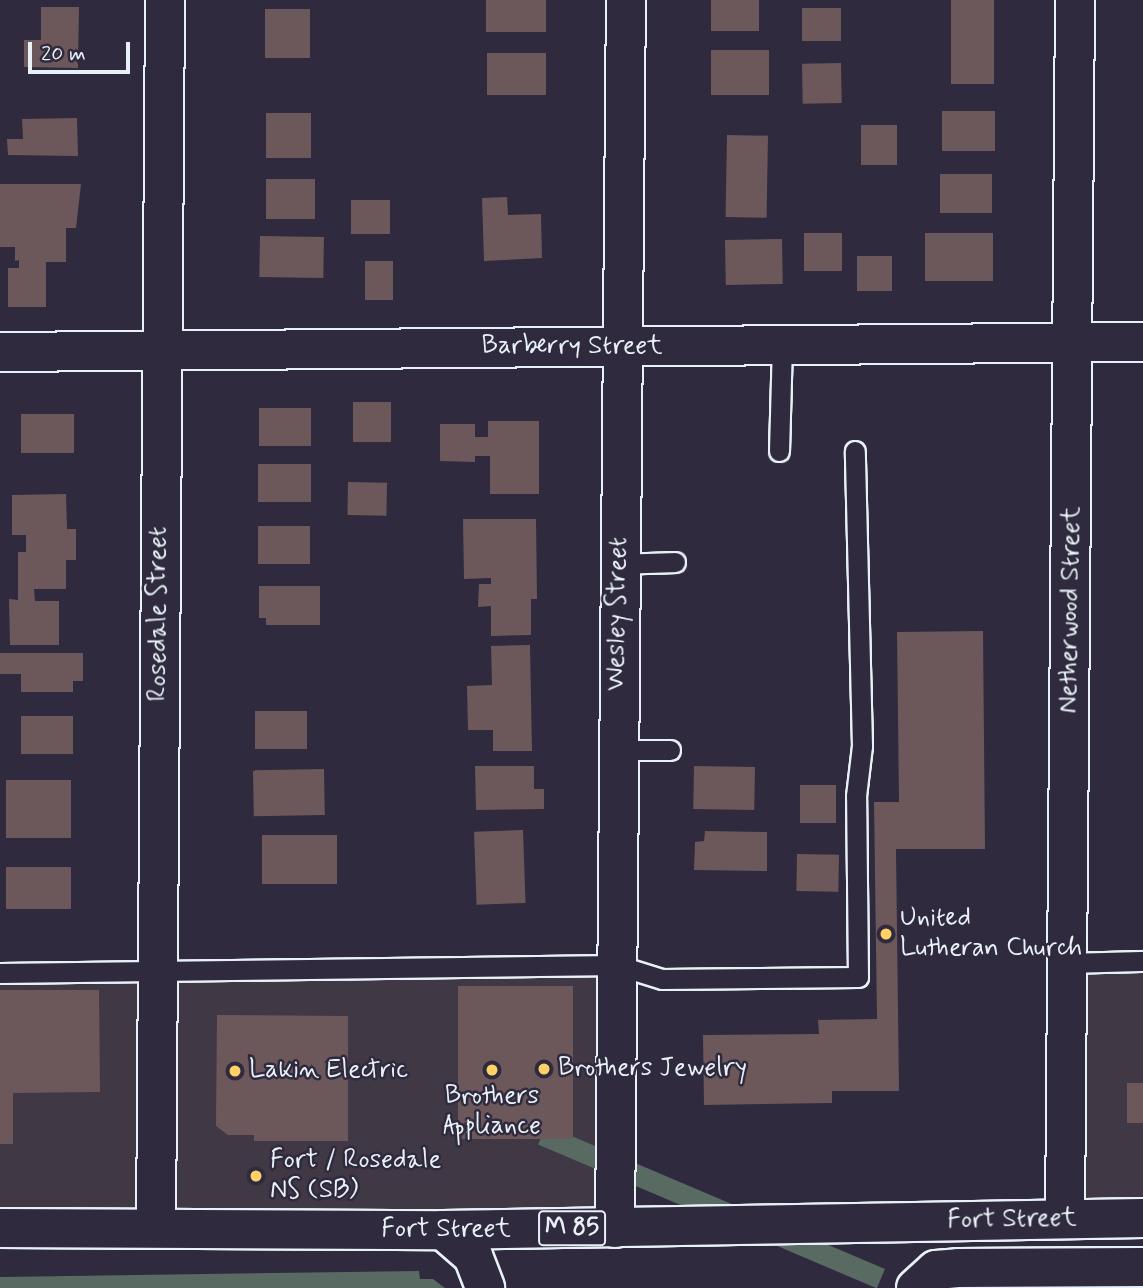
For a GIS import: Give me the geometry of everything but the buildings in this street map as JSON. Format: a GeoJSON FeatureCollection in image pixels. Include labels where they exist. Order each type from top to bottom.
{"type":"FeatureCollection","features":[{"type":"Feature","properties":{"kind":"street","name":"Rosedale Street"},"geometry":{"type":"LineString","coordinates":[[156,1228],[165,0]]}},
{"type":"Feature","properties":{"kind":"street","name":"Wesley Street"},"geometry":{"type":"LineString","coordinates":[[615,1228],[618,564],[626,0]]}},
{"type":"Feature","properties":{"kind":"street","name":"Netherwood Street"},"geometry":{"type":"LineString","coordinates":[[1065,1219],[1075,0]]}},
{"type":"Feature","properties":{"kind":"street","name":"Barberry Street"},"geometry":{"type":"LineString","coordinates":[[0,352],[623,348],[782,343],[1143,342]]}},
{"type":"Feature","properties":{"kind":"street","name":"Fort Street"},"geometry":{"type":"LineString","coordinates":[[0,1228],[443,1230],[1143,1217]]}},
{"type":"Feature","properties":{"kind":"street"},"geometry":{"type":"LineString","coordinates":[[443,1230],[473,1256],[485,1288]]}},
{"type":"Feature","properties":{"kind":"street"},"geometry":{"type":"LineString","coordinates":[[916,1288],[936,1270],[1143,1267]]}},
{"type":"Feature","properties":{"kind":"lane"},"geometry":{"type":"LineString","coordinates":[[779,451],[782,343]]}},
{"type":"Feature","properties":{"kind":"lane"},"geometry":{"type":"LineString","coordinates":[[0,973],[617,965],[662,979],[858,978],[856,796],[862,746],[855,450]]}},
{"type":"Feature","properties":{"kind":"lane"},"geometry":{"type":"LineString","coordinates":[[618,564],[675,562]]}},
{"type":"Feature","properties":{"kind":"lane"},"geometry":{"type":"LineString","coordinates":[[617,750],[670,750]]}},
{"type":"Feature","properties":{"kind":"lane"},"geometry":{"type":"LineString","coordinates":[[1067,963],[1143,961]]}},
{"type":"Feature","properties":{"kind":"shaded area"},"geometry":{"type":"Polygon","coordinates":[[[1067,961],[1143,961],[1143,1218],[1067,1218],[1067,961]]]}},
{"type":"Feature","properties":{"kind":"shaded area"},"geometry":{"type":"Polygon","coordinates":[[[0,965],[617,965],[617,1228],[0,1228],[0,965]]]}},
{"type":"Feature","properties":{"kind":"green space"},"geometry":{"type":"Polygon","coordinates":[[[546,1125],[885,1269],[876,1288],[538,1145],[546,1125]]]}},
{"type":"Feature","properties":{"kind":"green space"},"geometry":{"type":"Polygon","coordinates":[[[419,1271],[420,1279],[433,1279],[445,1288],[0,1288],[0,1277],[419,1271]]]}},
{"type":"Feature","properties":{"kind":"place","name":"United Lutheran Church"},"geometry":{"type":"Point","coordinates":[886,934]}},
{"type":"Feature","properties":{"kind":"place","name":"Brothers Jewelry"},"geometry":{"type":"Point","coordinates":[544,1069]}},
{"type":"Feature","properties":{"kind":"place","name":"Brothers Appliance"},"geometry":{"type":"Point","coordinates":[492,1070]}},
{"type":"Feature","properties":{"kind":"place","name":"Lakin Electric"},"geometry":{"type":"Point","coordinates":[235,1071]}},
{"type":"Feature","properties":{"kind":"place","name":"Fort / Rosedale NS (SB)"},"geometry":{"type":"Point","coordinates":[256,1176]}}]}
